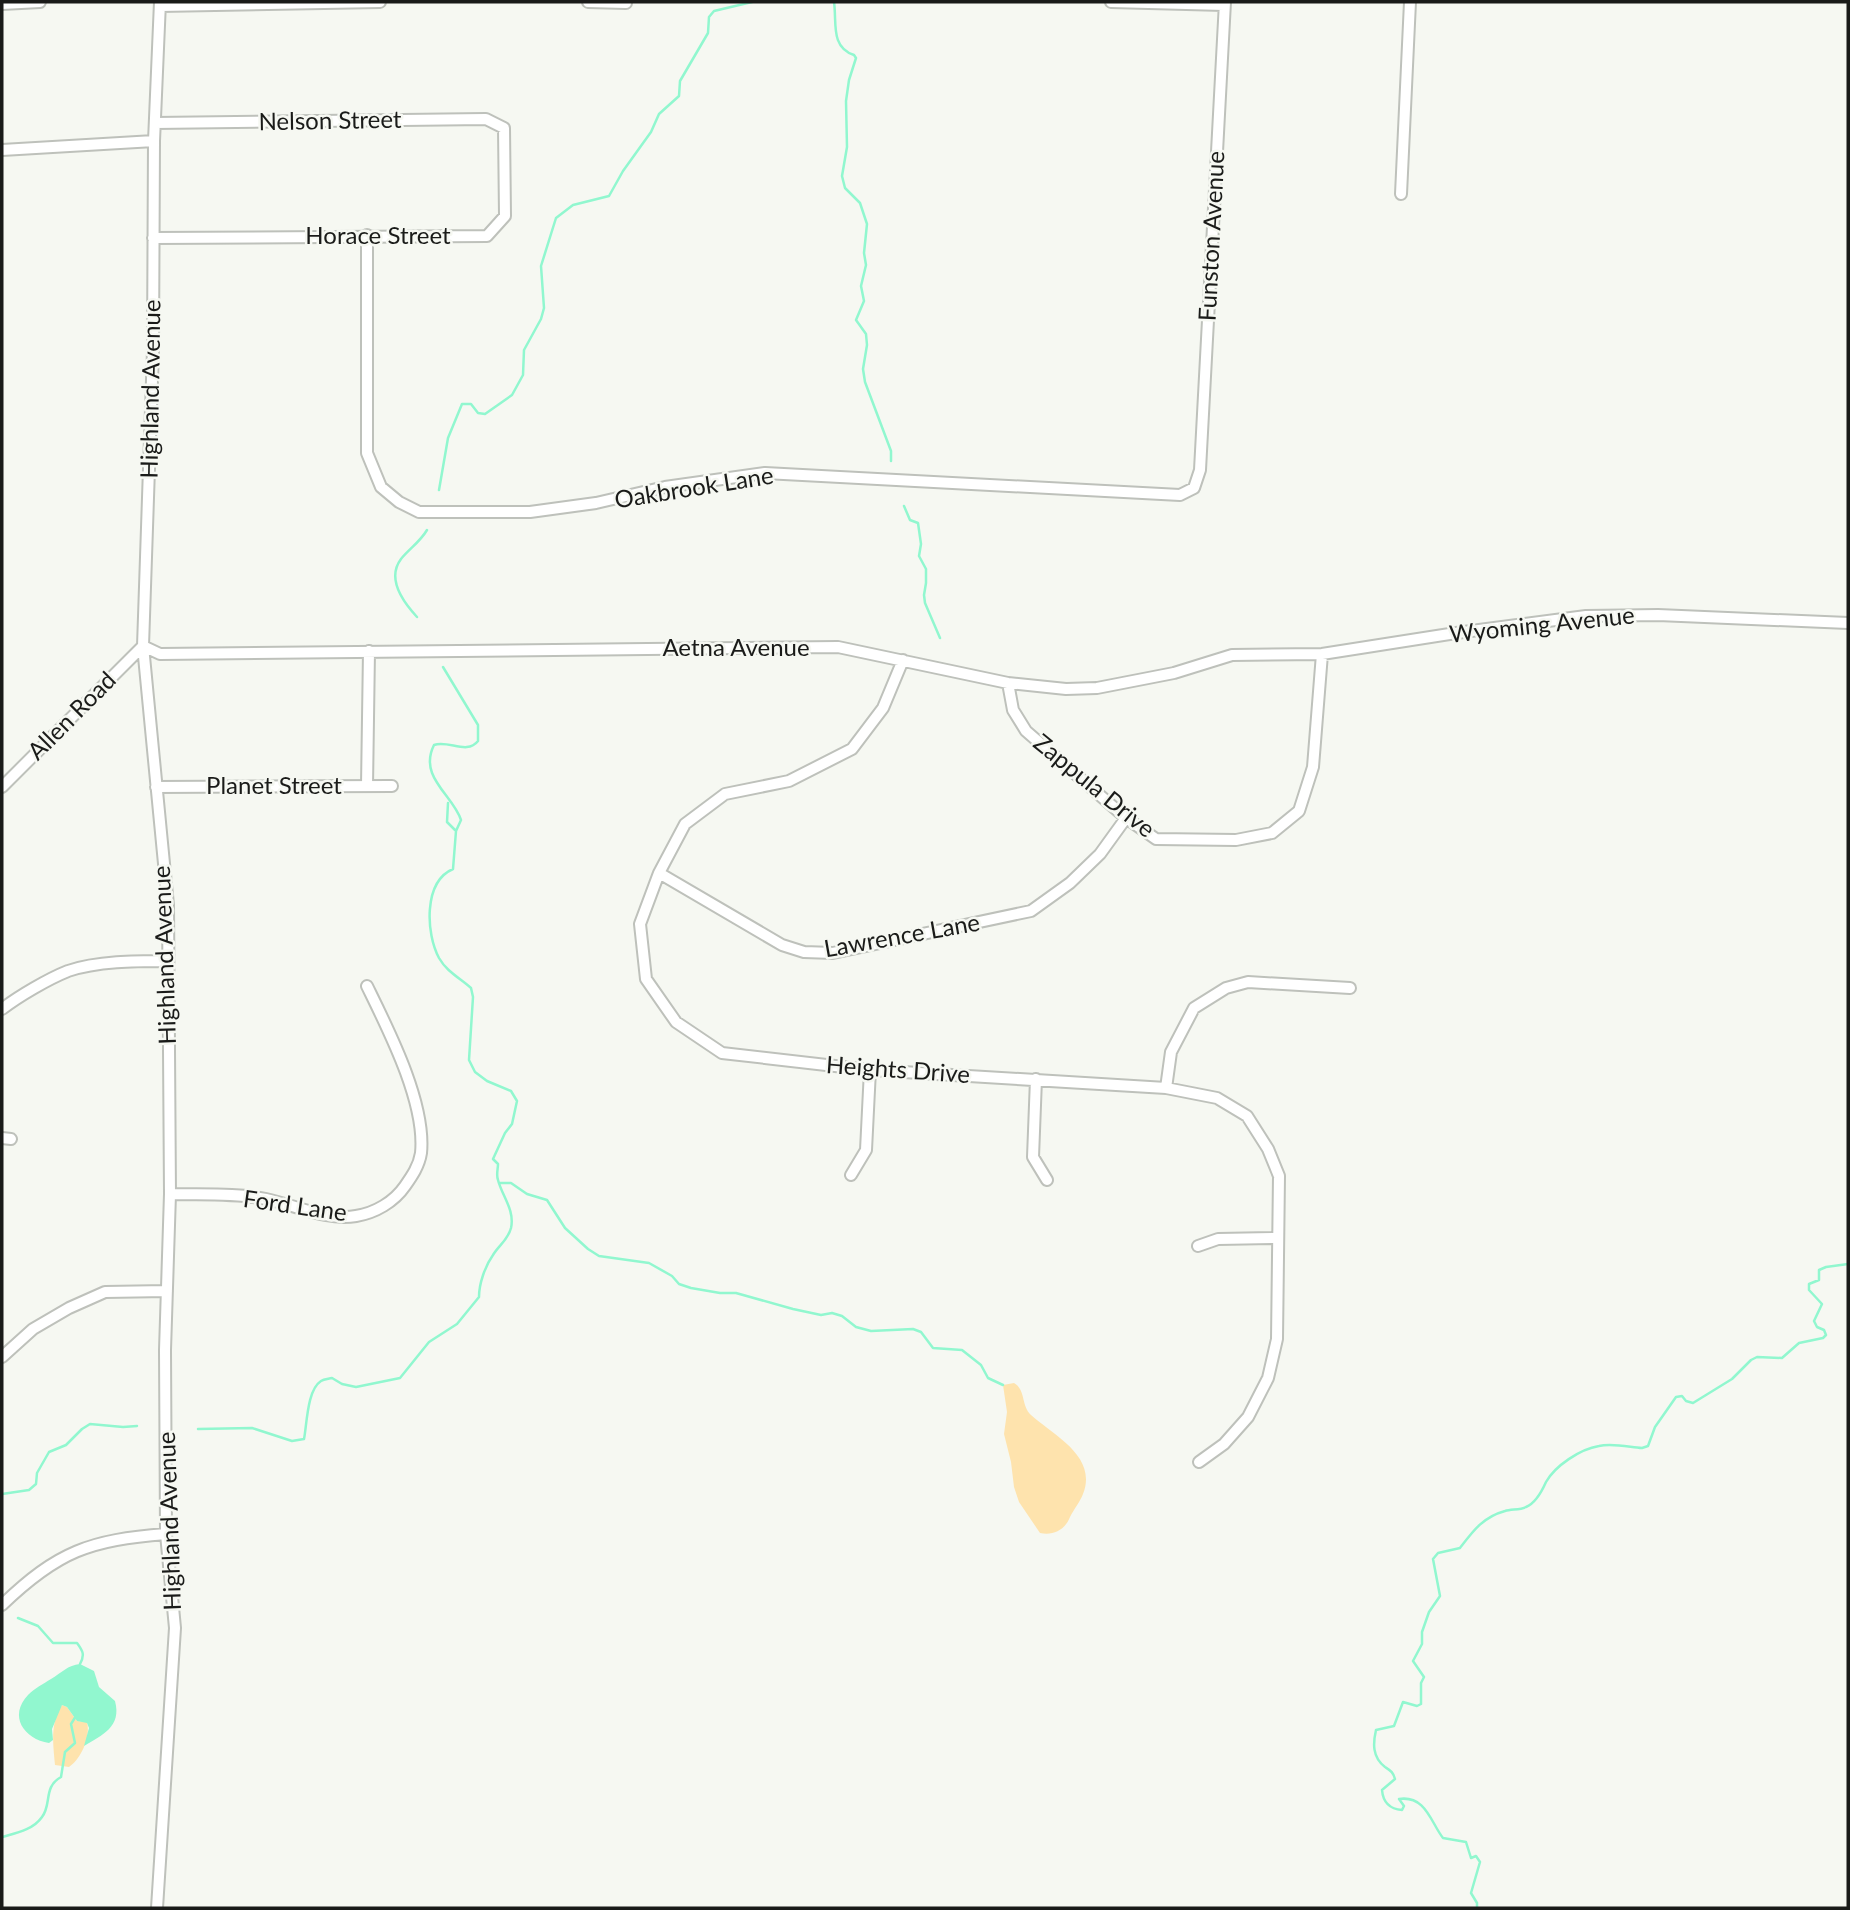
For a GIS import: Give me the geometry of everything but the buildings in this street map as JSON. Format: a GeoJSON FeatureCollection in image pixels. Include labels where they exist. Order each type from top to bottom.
{"type":"FeatureCollection","features":[{"type":"Feature","properties":{"kind":"street"},"geometry":{"type":"LineString","coordinates":[[2,4],[40,2]]}},
{"type":"Feature","properties":{"kind":"street"},"geometry":{"type":"LineString","coordinates":[[160,4],[380,2]]}},
{"type":"Feature","properties":{"kind":"street"},"geometry":{"type":"LineString","coordinates":[[588,2],[626,3]]}},
{"type":"Feature","properties":{"kind":"street"},"geometry":{"type":"LineString","coordinates":[[1111,2],[1224,3]]}},
{"type":"Feature","properties":{"kind":"street"},"geometry":{"type":"LineString","coordinates":[[1401,194],[1410,2]]}},
{"type":"Feature","properties":{"kind":"street","name":"Funston Avenue"},"geometry":{"type":"LineString","coordinates":[[1200,470],[1224,3]]}},
{"type":"Feature","properties":{"kind":"street","name":"Highland Avenue"},"geometry":{"type":"LineString","coordinates":[[157,1908],[175,1628],[166,1534],[165,1350],[170,1194],[166,961],[168,905],[143,646],[153,350],[155,123],[160,4]]}},
{"type":"Feature","properties":{"kind":"street","name":"Nelson Street"},"geometry":{"type":"LineString","coordinates":[[155,123],[486,119],[504,128]]}},
{"type":"Feature","properties":{"kind":"street","name":"Horace Street"},"geometry":{"type":"LineString","coordinates":[[153,238],[487,236],[505,216],[504,128]]}},
{"type":"Feature","properties":{"kind":"street"},"geometry":{"type":"LineString","coordinates":[[2,150],[155,141]]}},
{"type":"Feature","properties":{"kind":"street","name":"Oakbrook Lane"},"geometry":{"type":"LineString","coordinates":[[368,235],[367,453],[381,487],[399,502],[419,512],[530,512],[765,473],[1180,495],[1194,488],[1200,470]]}},
{"type":"Feature","properties":{"kind":"street","name":"Wyoming Avenue"},"geometry":{"type":"LineString","coordinates":[[1322,654],[1586,616],[1658,615],[1848,623]]}},
{"type":"Feature","properties":{"kind":"street","name":"Aetna Avenue"},"geometry":{"type":"LineString","coordinates":[[143,646],[160,654],[838,647],[1008,683],[1066,689],[1097,688],[1174,673],[1232,655],[1322,654]]}},
{"type":"Feature","properties":{"kind":"street","name":"Allen Road"},"geometry":{"type":"LineString","coordinates":[[2,787],[143,646]]}},
{"type":"Feature","properties":{"kind":"street"},"geometry":{"type":"LineString","coordinates":[[367,786],[369,651]]}},
{"type":"Feature","properties":{"kind":"street","name":"Zappula Drive"},"geometry":{"type":"LineString","coordinates":[[1008,683],[1013,710],[1026,731],[1126,818],[1156,839],[1236,840],[1272,833],[1298,811],[1313,767],[1322,654]]}},
{"type":"Feature","properties":{"kind":"street","name":"Heights Drive"},"geometry":{"type":"LineString","coordinates":[[903,660],[883,708],[852,749],[789,781],[725,794],[685,824],[659,873],[640,923],[646,979],[676,1022],[722,1053],[870,1070],[1166,1088],[1217,1098],[1247,1116],[1268,1149],[1279,1176],[1277,1339],[1268,1378],[1248,1417],[1224,1444],[1199,1462]]}},
{"type":"Feature","properties":{"kind":"street","name":"Planet Street"},"geometry":{"type":"LineString","coordinates":[[156,787],[392,786]]}},
{"type":"Feature","properties":{"kind":"street","name":"Lawrence Lane"},"geometry":{"type":"LineString","coordinates":[[659,873],[782,945],[804,952],[833,953],[1031,911],[1070,883],[1100,854],[1126,818]]}},
{"type":"Feature","properties":{"kind":"street"},"geometry":{"type":"LineString","coordinates":[[2,1009],[69,971],[127,960],[166,961]]}},
{"type":"Feature","properties":{"kind":"street"},"geometry":{"type":"LineString","coordinates":[[1166,1088],[1171,1052],[1194,1008],[1226,988],[1248,982],[1350,988]]}},
{"type":"Feature","properties":{"kind":"street","name":"Ford Lane"},"geometry":{"type":"LineString","coordinates":[[170,1194],[263,1199],[315,1212],[354,1217],[386,1205],[401,1192],[414,1173],[421,1155],[421,1121],[389,1032],[367,986]]}},
{"type":"Feature","properties":{"kind":"street"},"geometry":{"type":"LineString","coordinates":[[851,1175],[866,1150],[870,1070]]}},
{"type":"Feature","properties":{"kind":"street"},"geometry":{"type":"LineString","coordinates":[[1036,1079],[1032,1157],[1047,1180]]}},
{"type":"Feature","properties":{"kind":"street"},"geometry":{"type":"LineString","coordinates":[[1198,1246],[1218,1239],[1277,1238]]}},
{"type":"Feature","properties":{"kind":"street"},"geometry":{"type":"LineString","coordinates":[[2,1357],[33,1329],[69,1308],[105,1292],[167,1291]]}},
{"type":"Feature","properties":{"kind":"street"},"geometry":{"type":"LineString","coordinates":[[2,1605],[36,1573],[92,1544],[127,1537],[166,1534]]}},
{"type":"Feature","properties":{"kind":"shaded area"},"geometry":{"type":"Polygon","coordinates":[[[1014,1383],[1018,1386],[1031,1415],[1071,1448],[1084,1468],[1086,1481],[1082,1497],[1062,1529],[1054,1533],[1040,1533],[1019,1502],[1014,1487],[1004,1434],[1007,1412],[1003,1385],[1014,1383]]]}},
{"type":"Feature","properties":{"kind":"shaded area"},"geometry":{"type":"Polygon","coordinates":[[[80,1664],[94,1671],[99,1687],[115,1701],[116,1717],[113,1724],[104,1734],[84,1746],[89,1728],[87,1723],[77,1721],[67,1707],[62,1705],[52,1729],[53,1740],[49,1743],[32,1737],[26,1732],[19,1718],[22,1703],[36,1688],[68,1668],[80,1664]]]}},
{"type":"Feature","properties":{"kind":"shaded area"},"geometry":{"type":"Polygon","coordinates":[[[62,1705],[67,1707],[77,1721],[87,1722],[88,1728],[84,1747],[69,1767],[55,1765],[54,1726],[62,1705]]]}},
{"type":"Feature","properties":{"kind":"waterway"},"geometry":{"type":"LineString","coordinates":[[439,490],[448,438],[462,404],[471,404],[478,413],[485,414],[512,395],[523,375],[524,350],[544,308],[541,266],[556,218],[573,205],[609,196],[651,132],[659,114],[679,96],[680,81],[708,33],[709,17],[714,11],[752,2]]}},
{"type":"Feature","properties":{"kind":"waterway"},"geometry":{"type":"LineString","coordinates":[[834,2],[838,40],[841,46],[856,58],[846,101],[847,147],[842,176],[845,188],[860,203],[867,224],[864,253],[866,265],[861,286],[864,301],[856,320],[866,334],[863,369],[865,382],[891,451],[891,461]]}},
{"type":"Feature","properties":{"kind":"waterway"},"geometry":{"type":"LineString","coordinates":[[904,506],[910,520],[918,523],[921,544],[919,556],[926,569],[925,603],[940,638]]}},
{"type":"Feature","properties":{"kind":"waterway"},"geometry":{"type":"LineString","coordinates":[[417,617],[398,590],[395,574],[401,559],[427,530]]}},
{"type":"Feature","properties":{"kind":"waterway"},"geometry":{"type":"LineString","coordinates":[[198,1429],[252,1428],[292,1441],[304,1439],[310,1399],[316,1385],[321,1381],[332,1378],[342,1384],[356,1387],[400,1378],[429,1342],[457,1324],[479,1297],[487,1264],[511,1228],[510,1209],[497,1178],[498,1164],[493,1159],[512,1124],[517,1101],[511,1091],[487,1081],[475,1072],[469,1060],[473,997],[471,988],[442,963],[431,936],[432,897],[436,885],[453,869],[456,831],[461,820],[433,776],[430,756],[434,745],[469,747],[478,741],[478,725],[443,667]]}},
{"type":"Feature","properties":{"kind":"waterway"},"geometry":{"type":"LineString","coordinates":[[448,803],[447,822],[456,831]]}},
{"type":"Feature","properties":{"kind":"waterway"},"geometry":{"type":"LineString","coordinates":[[499,1183],[511,1183],[527,1194],[547,1200],[565,1228],[599,1256],[649,1263],[672,1276],[679,1284],[691,1288],[736,1293],[821,1315],[832,1313],[842,1316],[856,1327],[871,1331],[913,1329],[921,1332],[933,1348],[962,1350],[981,1365],[988,1378],[1003,1385]]}},
{"type":"Feature","properties":{"kind":"waterway"},"geometry":{"type":"LineString","coordinates":[[1477,1908],[1471,1893],[1480,1862],[1476,1856],[1471,1858],[1466,1842],[1443,1838],[1427,1811],[1416,1801],[1399,1799],[1404,1806],[1402,1810],[1387,1804],[1382,1790],[1395,1779],[1374,1750],[1376,1730],[1394,1726],[1403,1702],[1417,1706],[1421,1704],[1421,1683],[1424,1677],[1413,1661],[1422,1644],[1422,1632],[1429,1612],[1440,1596],[1433,1559],[1438,1553],[1460,1548],[1474,1530],[1491,1517],[1533,1503],[1555,1470],[1576,1454],[1604,1445],[1642,1448],[1648,1446],[1655,1427],[1676,1397],[1682,1396],[1693,1403],[1732,1379],[1751,1360],[1757,1357],[1782,1358],[1799,1343],[1823,1338],[1826,1335],[1824,1330],[1817,1327],[1814,1321],[1822,1304],[1809,1290],[1809,1284],[1819,1280],[1819,1270],[1848,1264]]}},
{"type":"Feature","properties":{"kind":"waterway"},"geometry":{"type":"LineString","coordinates":[[2,1494],[29,1490],[36,1484],[37,1473],[49,1452],[66,1445],[90,1424],[137,1426]]}},
{"type":"Feature","properties":{"kind":"waterway"},"geometry":{"type":"LineString","coordinates":[[18,1618],[38,1626],[53,1643],[77,1643],[83,1653],[80,1664]]}},
{"type":"Feature","properties":{"kind":"waterway"},"geometry":{"type":"LineString","coordinates":[[2,1837],[29,1828],[42,1817],[52,1786],[61,1777],[65,1752],[75,1743],[71,1724],[76,1716]]}}]}
